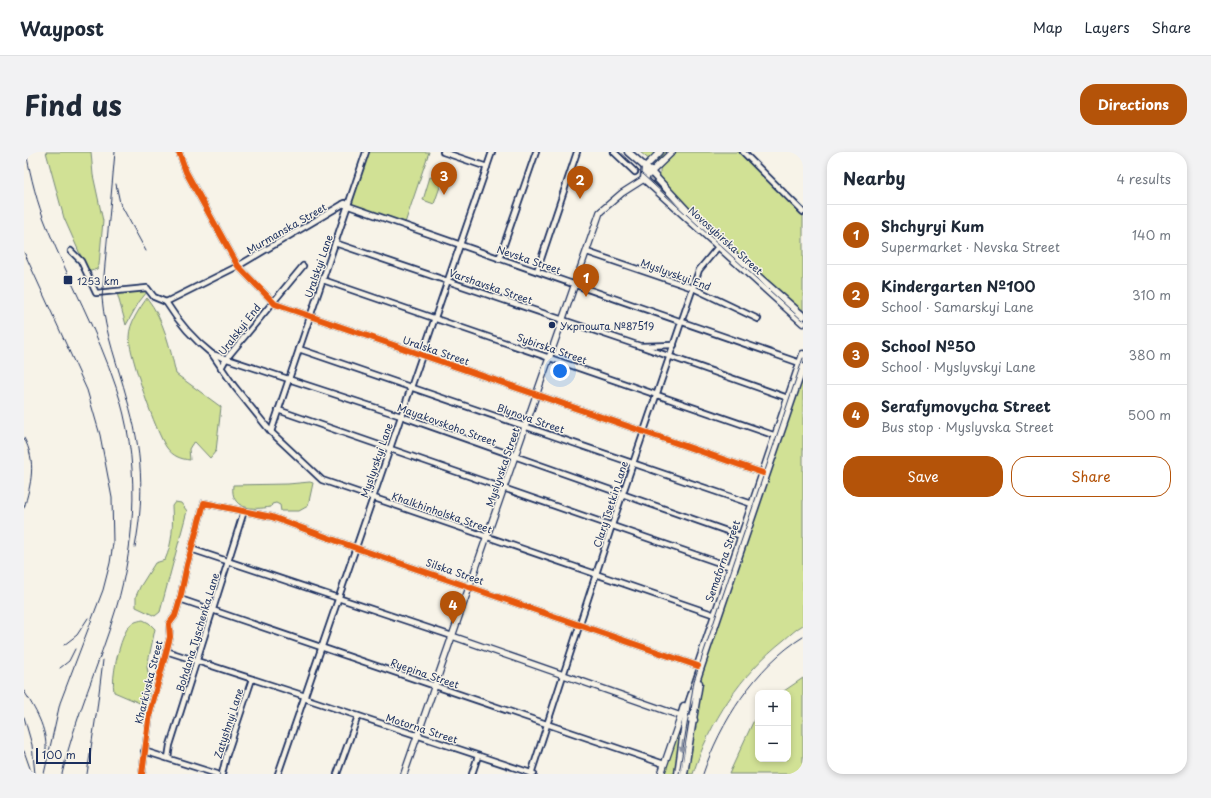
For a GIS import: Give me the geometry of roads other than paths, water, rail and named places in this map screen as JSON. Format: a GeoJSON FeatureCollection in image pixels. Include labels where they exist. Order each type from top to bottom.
{"type":"FeatureCollection","features":[{"type":"Feature","properties":{"kind":"main road","name":"Novosybirska Street"},"geometry":{"type":"LineString","coordinates":[[628,152],[653,174],[672,196],[704,228],[803,316]]}},
{"type":"Feature","properties":{"kind":"main road"},"geometry":{"type":"LineString","coordinates":[[644,179],[645,167]]}},
{"type":"Feature","properties":{"kind":"main road","name":"Novosybirska Street"},"geometry":{"type":"LineString","coordinates":[[644,179],[803,323]]}},
{"type":"Feature","properties":{"kind":"main road"},"geometry":{"type":"LineString","coordinates":[[667,200],[672,196]]}},
{"type":"Feature","properties":{"kind":"main road","name":"Semaforna Street"},"geometry":{"type":"LineString","coordinates":[[684,774],[699,682],[706,656],[754,505],[801,365],[803,354]]}},
{"type":"Feature","properties":{"kind":"main road","name":"Semaforna Street"},"geometry":{"type":"LineString","coordinates":[[683,717],[698,666],[741,536],[754,505],[788,398],[801,365]]}},
{"type":"Feature","properties":{"kind":"main road","name":"Semaforna Street"},"geometry":{"type":"LineString","coordinates":[[683,717],[706,656]]}},
{"type":"Feature","properties":{"kind":"main road"},"geometry":{"type":"LineString","coordinates":[[678,774],[683,717],[694,720]]}},
{"type":"Feature","properties":{"kind":"street","name":"Uralska Street"},"geometry":{"type":"LineString","coordinates":[[179,152],[186,172],[238,266],[272,302],[310,317],[763,473]]}},
{"type":"Feature","properties":{"kind":"street","name":"Murmanska Street"},"geometry":{"type":"LineString","coordinates":[[166,302],[238,266],[345,205],[350,201],[366,152]]}},
{"type":"Feature","properties":{"kind":"street"},"geometry":{"type":"LineString","coordinates":[[443,152],[486,167]]}},
{"type":"Feature","properties":{"kind":"street","name":"Myslyvskyi Lane"},"geometry":{"type":"LineString","coordinates":[[278,774],[492,152]]}},
{"type":"Feature","properties":{"kind":"street"},"geometry":{"type":"LineString","coordinates":[[499,258],[536,152]]}},
{"type":"Feature","properties":{"kind":"street"},"geometry":{"type":"LineString","coordinates":[[537,272],[577,152]]}},
{"type":"Feature","properties":{"kind":"street"},"geometry":{"type":"LineString","coordinates":[[614,152],[635,172]]}},
{"type":"Feature","properties":{"kind":"street"},"geometry":{"type":"LineString","coordinates":[[645,167],[660,152]]}},
{"type":"Feature","properties":{"kind":"street","name":"Myslyvska Street"},"geometry":{"type":"LineString","coordinates":[[404,774],[602,209],[653,174],[672,152]]}},
{"type":"Feature","properties":{"kind":"street"},"geometry":{"type":"LineString","coordinates":[[743,152],[803,212]]}},
{"type":"Feature","properties":{"kind":"street","name":"Nevska Street"},"geometry":{"type":"LineString","coordinates":[[345,205],[801,365]]}},
{"type":"Feature","properties":{"kind":"street","name":"Uralskyi Lane"},"geometry":{"type":"LineString","coordinates":[[271,432],[323,280],[345,205]]}},
{"type":"Feature","properties":{"kind":"street","name":"Varshavska Street"},"geometry":{"type":"LineString","coordinates":[[335,243],[448,280],[788,398]]}},
{"type":"Feature","properties":{"kind":"street","name":"Clary Tsetkin Lane"},"geometry":{"type":"LineString","coordinates":[[532,774],[612,525],[693,288],[701,267],[718,246]]}},
{"type":"Feature","properties":{"kind":"street"},"geometry":{"type":"LineString","coordinates":[[71,251],[81,260],[96,293],[147,288],[154,298],[166,302]]}},
{"type":"Feature","properties":{"kind":"street","name":"Myslyvskyi End"},"geometry":{"type":"LineString","coordinates":[[586,252],[693,288],[758,319]]}},
{"type":"Feature","properties":{"kind":"street","name":"Uralskyi End"},"geometry":{"type":"LineString","coordinates":[[221,368],[226,359],[272,302],[304,266]]}},
{"type":"Feature","properties":{"kind":"street","name":"Sybirska Street"},"geometry":{"type":"LineString","coordinates":[[323,280],[776,436]]}},
{"type":"Feature","properties":{"kind":"street","name":"Mayakovskoho Street"},"geometry":{"type":"LineString","coordinates":[[166,302],[178,320],[196,341],[212,354],[401,416],[741,536]]}},
{"type":"Feature","properties":{"kind":"street","name":"Varshavska Street"},"geometry":{"type":"LineString","coordinates":[[640,346],[674,345]]}},
{"type":"Feature","properties":{"kind":"street","name":"Blynova Street"},"geometry":{"type":"LineString","coordinates":[[299,350],[526,426],[754,505]]}},
{"type":"Feature","properties":{"kind":"street","name":"Khalkhinholska Street"},"geometry":{"type":"LineString","coordinates":[[212,354],[221,368],[271,432],[322,480],[715,615]]}},
{"type":"Feature","properties":{"kind":"street"},"geometry":{"type":"LineString","coordinates":[[278,410],[731,567]]}},
{"type":"Feature","properties":{"kind":"street","name":"Silska Street"},"geometry":{"type":"LineString","coordinates":[[204,504],[272,517],[356,548],[470,586],[698,666]]}},
{"type":"Feature","properties":{"kind":"street","name":"Kharkivska Street"},"geometry":{"type":"LineString","coordinates":[[142,774],[150,713],[170,637],[169,624],[175,616],[180,599],[191,549],[204,504]]}},
{"type":"Feature","properties":{"kind":"street","name":"Bohdana Tyschenka Lane"},"geometry":{"type":"LineString","coordinates":[[168,758],[170,745],[198,661],[212,610],[244,511]]}},
{"type":"Feature","properties":{"kind":"street"},"geometry":{"type":"LineString","coordinates":[[191,549],[452,636],[683,717]]}},
{"type":"Feature","properties":{"kind":"street","name":"Ryepina Street"},"geometry":{"type":"LineString","coordinates":[[180,599],[664,764]]}},
{"type":"Feature","properties":{"kind":"street","name":"Motorna Street"},"geometry":{"type":"LineString","coordinates":[[166,651],[252,678],[358,716],[532,774]]}},
{"type":"Feature","properties":{"kind":"street","name":"Zatyshnyi Lane"},"geometry":{"type":"LineString","coordinates":[[222,774],[226,757],[252,678]]}},
{"type":"Feature","properties":{"kind":"street"},"geometry":{"type":"LineString","coordinates":[[337,774],[358,716]]}},
{"type":"Feature","properties":{"kind":"street","name":"Semaforna Street"},"geometry":{"type":"LineString","coordinates":[[661,774],[683,717]]}},
{"type":"Feature","properties":{"kind":"street"},"geometry":{"type":"LineString","coordinates":[[144,750],[217,774]]}},
{"type":"Feature","properties":{"kind":"street"},"geometry":{"type":"LineString","coordinates":[[472,774],[478,756]]}},
{"type":"Feature","properties":{"kind":"tram line"},"geometry":{"type":"LineString","coordinates":[[618,152],[803,321]]}},
{"type":"Feature","properties":{"kind":"tram line"},"geometry":{"type":"LineString","coordinates":[[679,774],[694,681],[803,358]]}},
{"type":"Feature","properties":{"kind":"railway"},"geometry":{"type":"LineString","coordinates":[[26,152],[43,218],[101,346],[116,387],[124,414],[132,470],[132,526],[123,582],[116,609],[80,712],[62,774]]}},
{"type":"Feature","properties":{"kind":"railway"},"geometry":{"type":"LineString","coordinates":[[115,152],[102,298],[109,337],[132,418],[139,454],[141,491],[135,547]]}},
{"type":"Feature","properties":{"kind":"railway"},"geometry":{"type":"LineString","coordinates":[[116,184],[120,203],[146,251]]}},
{"type":"Feature","properties":{"kind":"railway"},"geometry":{"type":"LineString","coordinates":[[24,252],[87,390],[100,435],[112,498],[113,543],[110,563],[103,590],[60,703],[44,774]]}},
{"type":"Feature","properties":{"kind":"railway"},"geometry":{"type":"LineString","coordinates":[[24,438],[32,464],[31,482],[24,508]]}},
{"type":"Feature","properties":{"kind":"railway"},"geometry":{"type":"LineString","coordinates":[[64,645],[77,635],[88,618]]}},
{"type":"Feature","properties":{"kind":"railway"},"geometry":{"type":"LineString","coordinates":[[703,774],[719,735],[742,697],[770,663],[803,637]]}},
{"type":"Feature","properties":{"kind":"railway"},"geometry":{"type":"LineString","coordinates":[[60,668],[69,661],[75,649]]}},
{"type":"Feature","properties":{"kind":"railway"},"geometry":{"type":"LineString","coordinates":[[87,774],[103,660]]}},
{"type":"Feature","properties":{"kind":"railway"},"geometry":{"type":"LineString","coordinates":[[24,691],[36,712],[45,734],[46,750]]}},
{"type":"Feature","properties":{"kind":"railway"},"geometry":{"type":"LineString","coordinates":[[24,717],[32,745],[35,774]]}},
{"type":"Feature","properties":{"kind":"railway"},"geometry":{"type":"LineString","coordinates":[[24,751],[32,774]]}},
{"type":"Feature","properties":{"kind":"railway"},"geometry":{"type":"LineString","coordinates":[[24,770],[26,774]]}},
{"type":"Feature","properties":{"kind":"place","name":"School №50"},"geometry":{"type":"Point","coordinates":[444,195]}},
{"type":"Feature","properties":{"kind":"place","name":"Kindergarten №100"},"geometry":{"type":"Point","coordinates":[580,199]}},
{"type":"Feature","properties":{"kind":"place","name":"1253 km"},"geometry":{"type":"Point","coordinates":[68,280]}},
{"type":"Feature","properties":{"kind":"place","name":"Shchyryi Kum"},"geometry":{"type":"Point","coordinates":[586,297]}},
{"type":"Feature","properties":{"kind":"place","name":"Укрпошта №87519"},"geometry":{"type":"Point","coordinates":[552,325]}},
{"type":"Feature","properties":{"kind":"place","name":"Serafymovycha Street"},"geometry":{"type":"Point","coordinates":[453,624]}}]}
